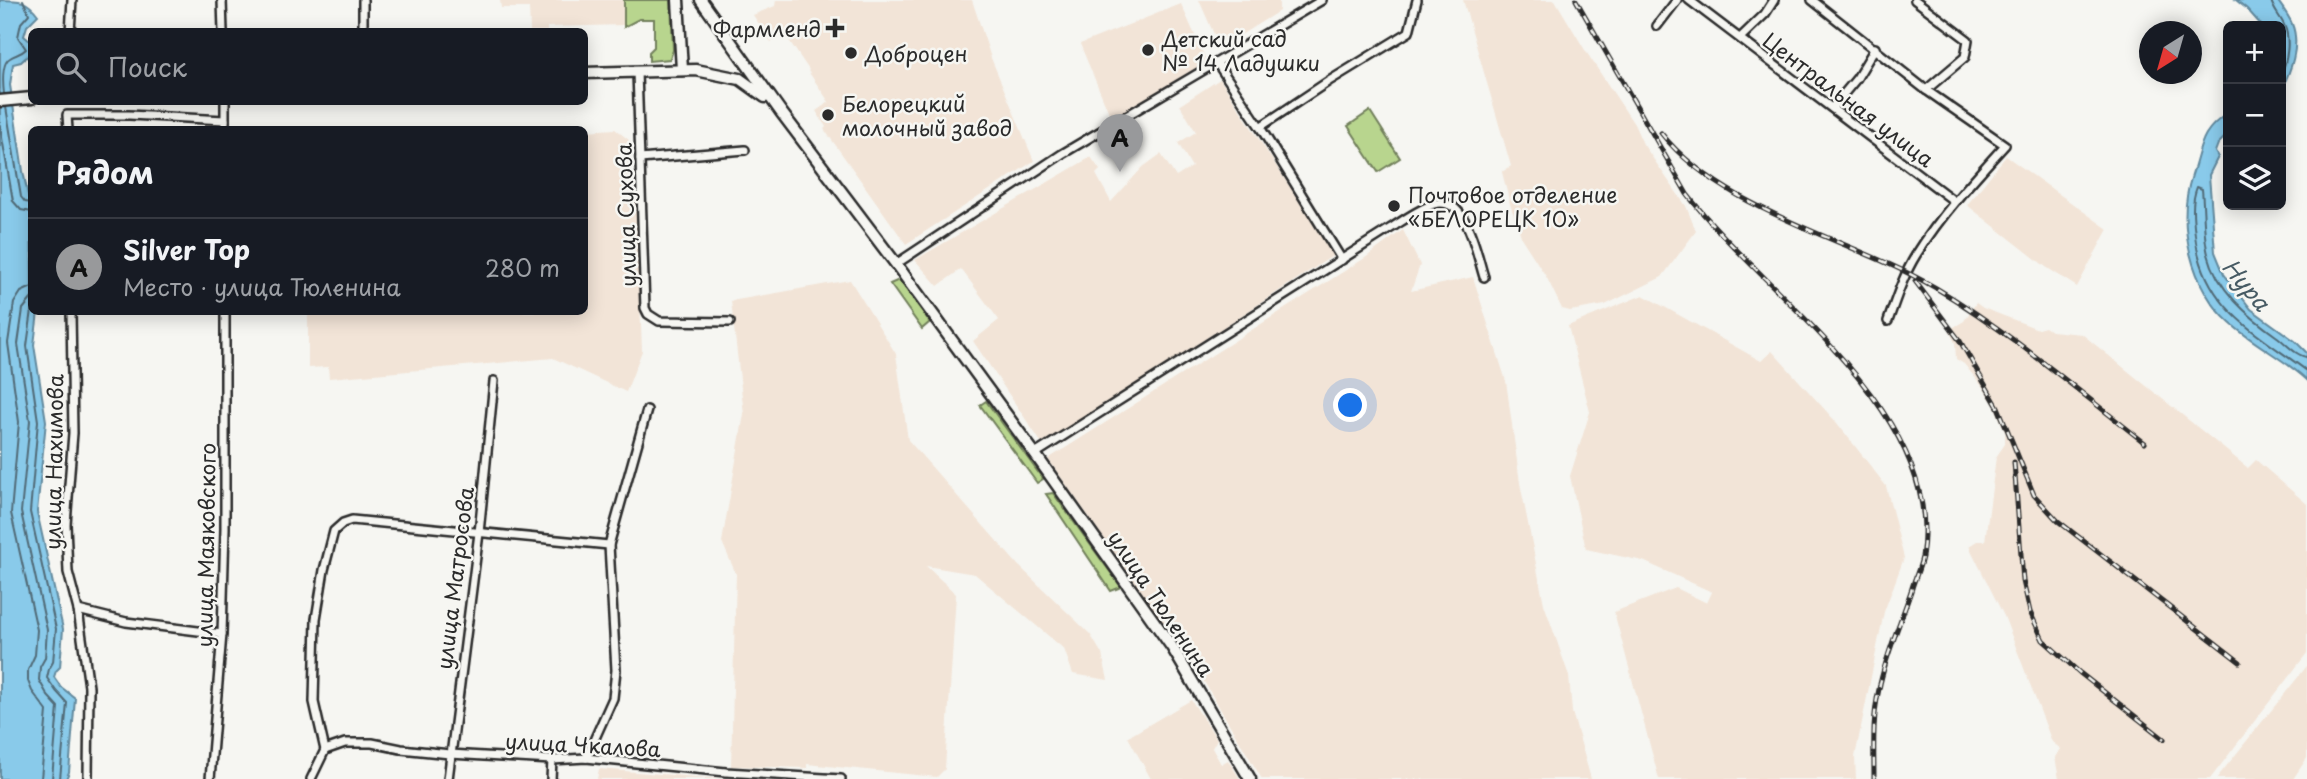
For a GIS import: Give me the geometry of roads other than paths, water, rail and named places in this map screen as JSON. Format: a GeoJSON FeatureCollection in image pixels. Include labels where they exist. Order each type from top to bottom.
{"type":"FeatureCollection","features":[{"type":"Feature","properties":{"kind":"main road"},"geometry":{"type":"LineString","coordinates":[[678,0],[682,70]]}},
{"type":"Feature","properties":{"kind":"main road","name":"улица Тюленина"},"geometry":{"type":"LineString","coordinates":[[701,0],[1035,454],[1172,647],[1250,779]]}},
{"type":"Feature","properties":{"kind":"main road"},"geometry":{"type":"LineString","coordinates":[[734,76],[740,67],[737,49]]}},
{"type":"Feature","properties":{"kind":"main road","name":"улица Тюленина"},"geometry":{"type":"LineString","coordinates":[[588,73],[682,70],[734,76],[757,90],[781,111]]}},
{"type":"Feature","properties":{"kind":"main road"},"geometry":{"type":"LineString","coordinates":[[0,101],[28,98]]}},
{"type":"Feature","properties":{"kind":"street"},"geometry":{"type":"LineString","coordinates":[[70,28],[72,0]]}},
{"type":"Feature","properties":{"kind":"street"},"geometry":{"type":"LineString","coordinates":[[222,0],[223,28]]}},
{"type":"Feature","properties":{"kind":"street"},"geometry":{"type":"LineString","coordinates":[[363,0],[363,28]]}},
{"type":"Feature","properties":{"kind":"street"},"geometry":{"type":"LineString","coordinates":[[895,264],[1062,154],[1322,0]]}},
{"type":"Feature","properties":{"kind":"street"},"geometry":{"type":"LineString","coordinates":[[1260,127],[1409,32],[1417,0]]}},
{"type":"Feature","properties":{"kind":"street"},"geometry":{"type":"LineString","coordinates":[[1657,26],[1677,0]]}},
{"type":"Feature","properties":{"kind":"street","name":"Центральная улица"},"geometry":{"type":"LineString","coordinates":[[1689,0],[1954,201]]}},
{"type":"Feature","properties":{"kind":"street"},"geometry":{"type":"LineString","coordinates":[[1740,38],[1765,14],[1774,0]]}},
{"type":"Feature","properties":{"kind":"street"},"geometry":{"type":"LineString","coordinates":[[1915,0],[1968,40],[1965,57],[1926,90]]}},
{"type":"Feature","properties":{"kind":"street"},"geometry":{"type":"LineString","coordinates":[[1815,1],[1926,90],[2005,145],[1954,201],[1915,257],[1900,286],[1888,321]]}},
{"type":"Feature","properties":{"kind":"street"},"geometry":{"type":"LineString","coordinates":[[1832,108],[1857,78],[1875,48]]}},
{"type":"Feature","properties":{"kind":"street"},"geometry":{"type":"LineString","coordinates":[[1217,63],[1342,260]]}},
{"type":"Feature","properties":{"kind":"street","name":"улица Сухова"},"geometry":{"type":"LineString","coordinates":[[638,72],[648,314],[659,321],[730,322]]}},
{"type":"Feature","properties":{"kind":"street"},"geometry":{"type":"LineString","coordinates":[[225,105],[225,126]]}},
{"type":"Feature","properties":{"kind":"street"},"geometry":{"type":"LineString","coordinates":[[68,126],[67,115],[225,120]]}},
{"type":"Feature","properties":{"kind":"street"},"geometry":{"type":"LineString","coordinates":[[640,159],[745,150]]}},
{"type":"Feature","properties":{"kind":"street"},"geometry":{"type":"LineString","coordinates":[[1035,454],[1391,228],[1436,203],[1448,205],[1466,219],[1484,277]]}},
{"type":"Feature","properties":{"kind":"street","name":"улица Нахимова"},"geometry":{"type":"LineString","coordinates":[[71,315],[74,433],[66,524],[68,572],[78,610],[89,687],[88,779]]}},
{"type":"Feature","properties":{"kind":"street","name":"улица Маяковского"},"geometry":{"type":"LineString","coordinates":[[211,779],[222,634],[225,315]]}},
{"type":"Feature","properties":{"kind":"street","name":"улица Матросова"},"geometry":{"type":"LineString","coordinates":[[448,779],[479,533],[494,381]]}},
{"type":"Feature","properties":{"kind":"street"},"geometry":{"type":"LineString","coordinates":[[586,758],[612,698],[616,670],[610,545],[647,410]]}},
{"type":"Feature","properties":{"kind":"street"},"geometry":{"type":"LineString","coordinates":[[311,779],[325,750],[314,702],[316,619],[334,531],[343,523],[352,520],[610,545]]}},
{"type":"Feature","properties":{"kind":"street"},"geometry":{"type":"LineString","coordinates":[[78,610],[126,622],[222,634]]}},
{"type":"Feature","properties":{"kind":"street","name":"улица Чкалова"},"geometry":{"type":"LineString","coordinates":[[325,750],[345,743],[372,743],[450,754],[552,760],[586,758],[726,772],[841,779]]}},
{"type":"Feature","properties":{"kind":"street"},"geometry":{"type":"LineString","coordinates":[[551,779],[552,760]]}},
{"type":"Feature","properties":{"kind":"water"},"geometry":{"type":"Polygon","coordinates":[[[0,0],[13,0],[30,6],[38,15],[27,26],[24,36],[28,39],[28,56],[21,62],[13,64],[10,85],[28,195],[28,315],[38,315],[34,345],[46,421],[37,512],[63,629],[60,667],[54,677],[61,687],[75,698],[69,772],[66,779],[0,779],[0,0]]]}},
{"type":"Feature","properties":{"kind":"water"},"geometry":{"type":"Polygon","coordinates":[[[2236,0],[2277,0],[2291,21],[2295,50],[2286,79],[2286,21],[2258,21],[2236,0]]]}},
{"type":"Feature","properties":{"kind":"water"},"geometry":{"type":"Polygon","coordinates":[[[2223,117],[2223,139],[2218,144],[2215,152],[2218,157],[2209,175],[2215,252],[2224,274],[2251,309],[2307,353],[2307,380],[2239,331],[2217,309],[2205,292],[2190,254],[2187,194],[2200,148],[2207,133],[2223,117]]]}},
{"type":"Feature","properties":{"kind":"railway"},"geometry":{"type":"LineString","coordinates":[[1576,0],[1687,194],[1720,233],[1843,359],[1879,405],[1906,453],[1922,504],[1922,557],[1889,651],[1879,689],[1874,723],[1874,779]]}},
{"type":"Feature","properties":{"kind":"railway"},"geometry":{"type":"LineString","coordinates":[[1661,133],[1687,160],[1718,184],[1753,204],[1902,270],[1963,305],[2043,362],[2145,443]]}},
{"type":"Feature","properties":{"kind":"railway"},"geometry":{"type":"LineString","coordinates":[[1915,281],[1960,341],[1998,407],[2034,495],[2058,521],[2240,662]]}},
{"type":"Feature","properties":{"kind":"railway"},"geometry":{"type":"LineString","coordinates":[[2014,462],[2023,581],[2030,612],[2043,640],[2080,673],[2164,739]]}},
{"type":"Feature","properties":{"kind":"place","name":"Фармленд"},"geometry":{"type":"Point","coordinates":[835,28]}},
{"type":"Feature","properties":{"kind":"place","name":"Детский сад № 14 Ладушки"},"geometry":{"type":"Point","coordinates":[1148,50]}},
{"type":"Feature","properties":{"kind":"place","name":"Доброцен"},"geometry":{"type":"Point","coordinates":[851,53]}},
{"type":"Feature","properties":{"kind":"place","name":"Белорецкий молочный завод"},"geometry":{"type":"Point","coordinates":[828,115]}},
{"type":"Feature","properties":{"kind":"place","name":"Silver Top"},"geometry":{"type":"Point","coordinates":[1120,172]}},
{"type":"Feature","properties":{"kind":"place","name":"Почтовое отделение «БЕЛОРЕЦК 10»"},"geometry":{"type":"Point","coordinates":[1394,206]}},
{"type":"Feature","properties":{"kind":"water label","name":"Нура"},"geometry":{"type":"Point","coordinates":[2247,284]}}]}
